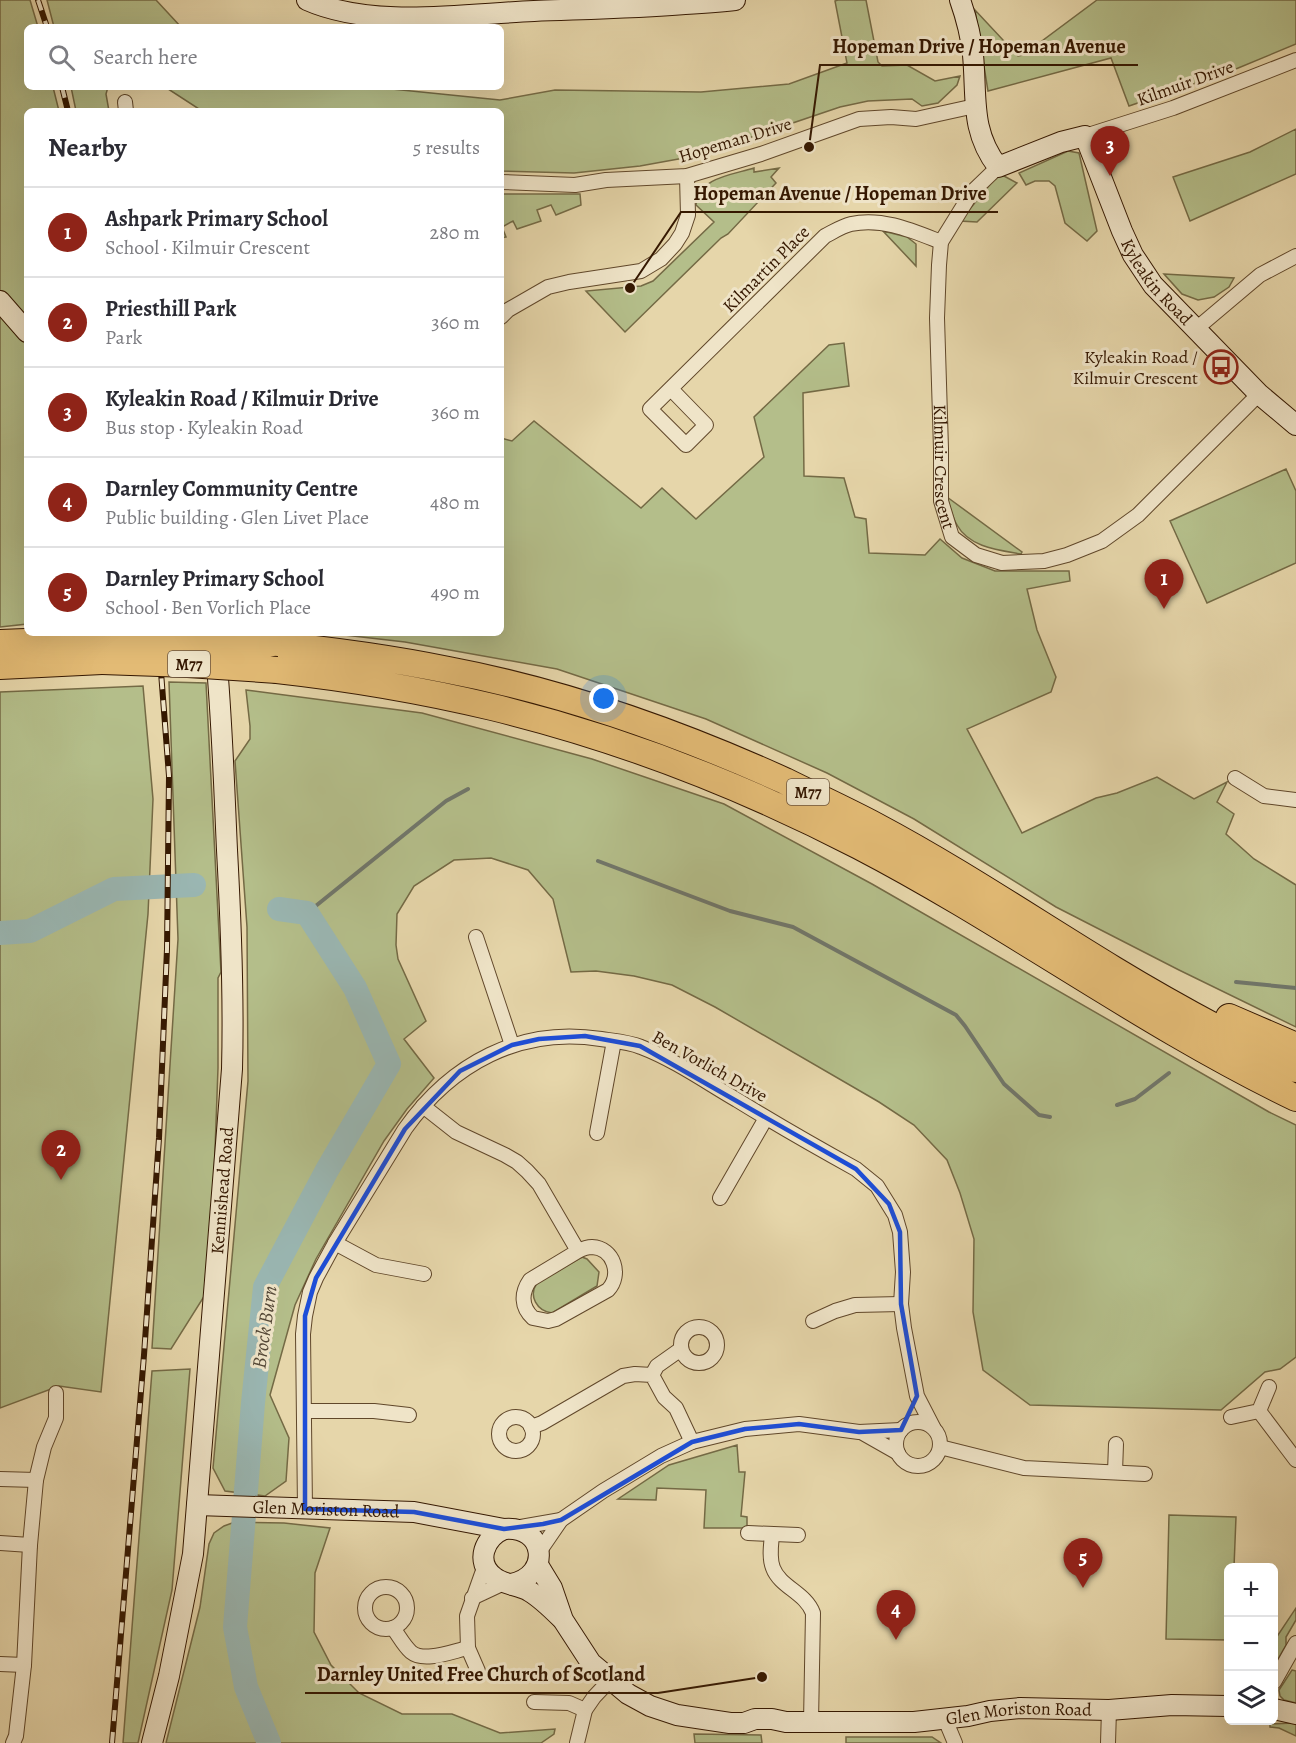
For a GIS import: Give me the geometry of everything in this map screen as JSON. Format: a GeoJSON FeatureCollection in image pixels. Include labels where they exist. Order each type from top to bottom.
{"type":"FeatureCollection","features":[{"type":"Feature","properties":{"kind":"highway","name":"M77"},"geometry":{"type":"LineString","coordinates":[[0,666],[101,650],[225,641],[321,649],[449,670],[561,697],[661,730],[749,765],[876,825],[1115,970],[1296,1069]]}},
{"type":"Feature","properties":{"kind":"highway","name":"M77"},"geometry":{"type":"LineString","coordinates":[[0,643],[101,650],[198,664],[277,670],[354,680],[494,708],[628,747],[746,792],[860,847],[999,926],[1193,1045],[1296,1098]]}},
{"type":"Feature","properties":{"kind":"highway","name":"M77"},"geometry":{"type":"LineString","coordinates":[[1115,970],[1296,1046]]}},
{"type":"Feature","properties":{"kind":"street"},"geometry":{"type":"LineString","coordinates":[[307,0],[353,14],[400,17],[445,17],[531,5],[643,7],[735,0]]}},
{"type":"Feature","properties":{"kind":"street"},"geometry":{"type":"LineString","coordinates":[[960,0],[973,53],[975,106],[981,138],[989,156],[998,167]]}},
{"type":"Feature","properties":{"kind":"street","name":"Kilmuir Drive"},"geometry":{"type":"LineString","coordinates":[[1084,136],[1173,108],[1296,60]]}},
{"type":"Feature","properties":{"kind":"street","name":"Hopeman Drive"},"geometry":{"type":"LineString","coordinates":[[504,182],[575,185],[606,180],[687,176],[761,154],[859,119],[891,117],[916,119],[975,106]]}},
{"type":"Feature","properties":{"kind":"street","name":"Kilmuir Crescent"},"geometry":{"type":"LineString","coordinates":[[1084,136],[1061,142],[998,167],[972,192],[941,242],[937,318],[942,449],[941,501],[952,537],[976,555],[1002,563],[1044,561],[1067,555],[1102,541],[1138,515],[1259,393]]}},
{"type":"Feature","properties":{"kind":"street","name":"Kyleakin Road"},"geometry":{"type":"LineString","coordinates":[[1084,136],[1133,255],[1154,285],[1259,393],[1296,425]]}},
{"type":"Feature","properties":{"kind":"street"},"geometry":{"type":"LineString","coordinates":[[504,314],[548,287],[641,271],[661,259],[679,238],[688,215],[687,176]]}},
{"type":"Feature","properties":{"kind":"street","name":"Kilmartin Place"},"geometry":{"type":"LineString","coordinates":[[671,389],[825,236],[850,224],[872,223],[901,226],[941,242]]}},
{"type":"Feature","properties":{"kind":"street"},"geometry":{"type":"LineString","coordinates":[[1196,329],[1260,275],[1296,256]]}},
{"type":"Feature","properties":{"kind":"street"},"geometry":{"type":"LineString","coordinates":[[0,301],[24,329]]}},
{"type":"Feature","properties":{"kind":"street","name":"Kennishead Road"},"geometry":{"type":"LineString","coordinates":[[153,1743],[193,1554],[227,1137],[234,1018],[221,716],[214,636]]}},
{"type":"Feature","properties":{"kind":"street"},"geometry":{"type":"LineString","coordinates":[[1235,778],[1264,796],[1296,800]]}},
{"type":"Feature","properties":{"kind":"street"},"geometry":{"type":"LineString","coordinates":[[476,937],[512,1045]]}},
{"type":"Feature","properties":{"kind":"street","name":"Ben Vorlich Drive"},"geometry":{"type":"LineString","coordinates":[[305,1509],[305,1316],[310,1292],[316,1278],[405,1129],[440,1087],[460,1071],[512,1045],[539,1039],[585,1036],[640,1047],[663,1057],[856,1169],[877,1186],[895,1215],[900,1232],[903,1272],[901,1304],[904,1328],[917,1396],[933,1427]]}},
{"type":"Feature","properties":{"kind":"street"},"geometry":{"type":"LineString","coordinates":[[597,1133],[614,1041]]}},
{"type":"Feature","properties":{"kind":"street"},"geometry":{"type":"LineString","coordinates":[[423,1106],[456,1131],[505,1155],[527,1171],[539,1184],[578,1251]]}},
{"type":"Feature","properties":{"kind":"street"},"geometry":{"type":"LineString","coordinates":[[720,1198],[766,1118]]}},
{"type":"Feature","properties":{"kind":"street"},"geometry":{"type":"LineString","coordinates":[[335,1243],[376,1264],[424,1274]]}},
{"type":"Feature","properties":{"kind":"street"},"geometry":{"type":"LineString","coordinates":[[594,1247],[607,1253],[615,1268],[613,1284],[608,1290],[556,1319],[548,1321],[533,1318],[524,1308],[525,1287],[530,1280],[578,1251],[594,1247]]}},
{"type":"Feature","properties":{"kind":"street"},"geometry":{"type":"LineString","coordinates":[[813,1321],[855,1305],[901,1304]]}},
{"type":"Feature","properties":{"kind":"street"},"geometry":{"type":"LineString","coordinates":[[652,1376],[657,1366],[681,1349]]}},
{"type":"Feature","properties":{"kind":"street"},"geometry":{"type":"LineString","coordinates":[[531,1427],[542,1423],[623,1376],[636,1374],[652,1376]]}},
{"type":"Feature","properties":{"kind":"street"},"geometry":{"type":"LineString","coordinates":[[652,1376],[664,1396],[676,1408],[692,1442]]}},
{"type":"Feature","properties":{"kind":"street"},"geometry":{"type":"LineString","coordinates":[[1259,1411],[1269,1387]]}},
{"type":"Feature","properties":{"kind":"street"},"geometry":{"type":"LineString","coordinates":[[13,1743],[16,1736],[24,1665],[36,1480],[44,1448],[56,1418],[56,1394]]}},
{"type":"Feature","properties":{"kind":"street","name":"Ben Vorlich Drive"},"geometry":{"type":"LineString","coordinates":[[905,1427],[914,1411],[917,1396]]}},
{"type":"Feature","properties":{"kind":"street"},"geometry":{"type":"LineString","coordinates":[[304,1411],[374,1411],[409,1415]]}},
{"type":"Feature","properties":{"kind":"street"},"geometry":{"type":"LineString","coordinates":[[1232,1417],[1259,1411]]}},
{"type":"Feature","properties":{"kind":"street"},"geometry":{"type":"LineString","coordinates":[[1259,1411],[1296,1460]]}},
{"type":"Feature","properties":{"kind":"street"},"geometry":{"type":"LineString","coordinates":[[472,1598],[508,1583],[522,1581],[532,1575],[538,1558],[561,1520],[661,1456],[692,1442],[744,1429],[799,1424],[859,1431],[905,1427],[921,1422],[933,1427],[939,1436],[940,1447],[934,1459],[922,1466],[915,1466],[908,1463],[898,1452],[859,1431]]}},
{"type":"Feature","properties":{"kind":"street"},"geometry":{"type":"LineString","coordinates":[[898,1452],[896,1441],[905,1427]]}},
{"type":"Feature","properties":{"kind":"street"},"geometry":{"type":"LineString","coordinates":[[1115,1472],[1116,1444]]}},
{"type":"Feature","properties":{"kind":"street"},"geometry":{"type":"LineString","coordinates":[[940,1447],[1024,1468],[1145,1474]]}},
{"type":"Feature","properties":{"kind":"street"},"geometry":{"type":"LineString","coordinates":[[0,1479],[36,1480]]}},
{"type":"Feature","properties":{"kind":"street","name":"Glen Moriston Road"},"geometry":{"type":"LineString","coordinates":[[197,1505],[414,1512],[524,1530],[536,1543],[538,1558],[563,1620]]}},
{"type":"Feature","properties":{"kind":"street","name":"Glen Moriston Road"},"geometry":{"type":"LineString","coordinates":[[454,1520],[474,1535],[492,1576],[526,1590],[542,1600],[563,1620],[591,1663],[610,1680],[643,1702],[677,1714],[730,1723],[744,1723],[755,1719],[786,1722],[914,1722],[1020,1708],[1108,1710],[1173,1705],[1224,1706]]}},
{"type":"Feature","properties":{"kind":"street"},"geometry":{"type":"LineString","coordinates":[[478,1671],[468,1648],[467,1616],[486,1545],[496,1532],[561,1520]]}},
{"type":"Feature","properties":{"kind":"street"},"geometry":{"type":"LineString","coordinates":[[748,1533],[798,1535]]}},
{"type":"Feature","properties":{"kind":"street"},"geometry":{"type":"LineString","coordinates":[[771,1535],[772,1568],[810,1604],[813,1612],[811,1722]]}},
{"type":"Feature","properties":{"kind":"street"},"geometry":{"type":"LineString","coordinates":[[0,1543],[30,1545]]}},
{"type":"Feature","properties":{"kind":"street"},"geometry":{"type":"LineString","coordinates":[[393,1628],[407,1648],[417,1656],[428,1658],[468,1648]]}},
{"type":"Feature","properties":{"kind":"street"},"geometry":{"type":"LineString","coordinates":[[1278,1675],[1296,1643]]}},
{"type":"Feature","properties":{"kind":"street"},"geometry":{"type":"LineString","coordinates":[[0,1664],[24,1665]]}},
{"type":"Feature","properties":{"kind":"street"},"geometry":{"type":"LineString","coordinates":[[577,1743],[585,1710],[610,1680]]}},
{"type":"Feature","properties":{"kind":"street"},"geometry":{"type":"LineString","coordinates":[[534,1702],[569,1703],[585,1710]]}},
{"type":"Feature","properties":{"kind":"street"},"geometry":{"type":"LineString","coordinates":[[1108,1710],[1108,1743]]}},
{"type":"Feature","properties":{"kind":"street"},"geometry":{"type":"LineString","coordinates":[[1278,1710],[1296,1714]]}},
{"type":"Feature","properties":{"kind":"street"},"geometry":{"type":"LineString","coordinates":[[945,1719],[955,1743]]}},
{"type":"Feature","properties":{"kind":"highlighted area"},"geometry":{"type":"Polygon","coordinates":[[[585,1036],[640,1046],[856,1169],[889,1204],[900,1232],[901,1304],[917,1396],[901,1430],[859,1432],[799,1424],[745,1429],[692,1442],[561,1520],[543,1524],[504,1529],[414,1512],[305,1509],[305,1316],[316,1278],[405,1129],[460,1071],[512,1045],[539,1039],[585,1036]]]}},
{"type":"Feature","properties":{"kind":"green space"},"geometry":{"type":"Polygon","coordinates":[[[0,0],[30,0],[37,24],[24,24],[24,90],[54,90],[58,108],[24,108],[24,624],[0,627],[0,0]]]}},
{"type":"Feature","properties":{"kind":"green space"},"geometry":{"type":"Polygon","coordinates":[[[47,0],[156,0],[178,24],[53,24],[47,0]]]}},
{"type":"Feature","properties":{"kind":"green space"},"geometry":{"type":"Polygon","coordinates":[[[866,0],[878,62],[882,66],[907,65],[935,81],[960,76],[957,85],[938,103],[922,106],[912,99],[868,101],[840,107],[695,156],[640,166],[574,173],[504,171],[504,108],[197,108],[170,90],[402,90],[500,100],[555,90],[701,92],[789,84],[847,63],[835,1],[866,0]]]}},
{"type":"Feature","properties":{"kind":"green space"},"geometry":{"type":"Polygon","coordinates":[[[1097,0],[1296,0],[1296,44],[1231,71],[1129,106],[1111,58],[988,91],[975,10],[1018,56],[1023,55],[1097,0]]]}},
{"type":"Feature","properties":{"kind":"green space"},"geometry":{"type":"Polygon","coordinates":[[[72,90],[107,90],[108,108],[75,108],[72,90]]]}},
{"type":"Feature","properties":{"kind":"green space"},"geometry":{"type":"Polygon","coordinates":[[[1296,129],[1296,174],[1190,221],[1173,177],[1250,152],[1296,129]]]}},
{"type":"Feature","properties":{"kind":"green space"},"geometry":{"type":"Polygon","coordinates":[[[1068,151],[1079,153],[1097,231],[1087,241],[1065,223],[1055,186],[1049,181],[1035,181],[1026,185],[1019,173],[1068,151]]]}},
{"type":"Feature","properties":{"kind":"green space"},"geometry":{"type":"Polygon","coordinates":[[[754,168],[754,172],[779,168],[771,177],[776,183],[728,234],[721,238],[625,332],[586,291],[641,286],[653,281],[714,222],[696,205],[703,188],[727,175],[754,168]]]}},
{"type":"Feature","properties":{"kind":"green space"},"geometry":{"type":"Polygon","coordinates":[[[1004,176],[1017,183],[977,222],[960,221],[996,177],[1004,176]]]}},
{"type":"Feature","properties":{"kind":"green space"},"geometry":{"type":"Polygon","coordinates":[[[504,194],[580,194],[581,205],[556,215],[551,205],[537,210],[541,221],[517,229],[513,221],[504,226],[504,194]]]}},
{"type":"Feature","properties":{"kind":"green space"},"geometry":{"type":"Polygon","coordinates":[[[883,231],[907,237],[916,244],[916,266],[883,231]]]}},
{"type":"Feature","properties":{"kind":"green space"},"geometry":{"type":"Polygon","coordinates":[[[1164,274],[1234,278],[1229,287],[1214,297],[1198,300],[1182,294],[1164,274]]]}},
{"type":"Feature","properties":{"kind":"green space"},"geometry":{"type":"Polygon","coordinates":[[[844,343],[849,386],[803,393],[804,476],[844,478],[855,517],[866,519],[869,553],[925,555],[940,539],[962,558],[995,571],[1069,571],[1070,581],[1027,589],[1037,630],[1056,677],[1051,692],[967,729],[1022,833],[1096,798],[1117,793],[1157,777],[1194,799],[1227,782],[1217,802],[1234,814],[1226,834],[1254,859],[1296,885],[1296,1027],[1056,907],[914,819],[827,773],[706,719],[557,669],[405,642],[353,636],[504,636],[504,439],[512,441],[534,421],[641,508],[662,488],[696,519],[764,457],[754,417],[829,345],[844,343]]]}},
{"type":"Feature","properties":{"kind":"green space"},"geometry":{"type":"Polygon","coordinates":[[[1286,469],[1296,491],[1296,563],[1207,603],[1170,521],[1286,469]]]}},
{"type":"Feature","properties":{"kind":"green space"},"geometry":{"type":"Polygon","coordinates":[[[947,497],[1022,552],[1021,554],[985,546],[969,538],[955,522],[947,497]]]}},
{"type":"Feature","properties":{"kind":"green space"},"geometry":{"type":"Polygon","coordinates":[[[169,682],[206,683],[221,972],[218,978],[218,1068],[210,1287],[171,1349],[152,1348],[178,939],[169,682]]]}},
{"type":"Feature","properties":{"kind":"green space"},"geometry":{"type":"Polygon","coordinates":[[[143,686],[153,799],[148,914],[101,1392],[59,1386],[0,1408],[0,692],[143,686]]]}},
{"type":"Feature","properties":{"kind":"green space"},"geometry":{"type":"Polygon","coordinates":[[[246,690],[422,713],[592,759],[724,804],[872,884],[1269,1112],[1296,1125],[1296,1357],[1280,1369],[1265,1372],[1221,1410],[1030,1405],[983,1370],[973,1312],[974,1239],[947,1160],[914,1125],[879,1102],[715,1007],[672,985],[634,976],[596,971],[571,972],[553,899],[528,870],[491,858],[454,860],[414,886],[397,914],[398,959],[426,1021],[404,1039],[434,1078],[407,1109],[384,1141],[316,1259],[295,1305],[270,1395],[289,1438],[286,1481],[265,1496],[225,1491],[213,1468],[248,1081],[247,927],[235,761],[250,739],[246,690]]]}},
{"type":"Feature","properties":{"kind":"green space"},"geometry":{"type":"Polygon","coordinates":[[[582,1257],[587,1259],[599,1272],[597,1286],[552,1313],[538,1306],[533,1293],[537,1283],[582,1257]]]}},
{"type":"Feature","properties":{"kind":"green space"},"geometry":{"type":"Polygon","coordinates":[[[190,1369],[172,1590],[138,1743],[123,1743],[152,1371],[190,1369]]]}},
{"type":"Feature","properties":{"kind":"green space"},"geometry":{"type":"Polygon","coordinates":[[[737,1445],[739,1472],[745,1472],[741,1516],[747,1517],[747,1528],[704,1528],[706,1490],[657,1488],[656,1500],[618,1499],[669,1465],[737,1445]]]}},
{"type":"Feature","properties":{"kind":"green space"},"geometry":{"type":"Polygon","coordinates":[[[1169,1515],[1236,1517],[1234,1563],[1224,1563],[1224,1640],[1166,1639],[1169,1515]]]}},
{"type":"Feature","properties":{"kind":"green space"},"geometry":{"type":"Polygon","coordinates":[[[235,1522],[284,1523],[330,1528],[315,1573],[314,1632],[331,1665],[359,1693],[402,1714],[452,1714],[500,1733],[555,1729],[554,1734],[541,1743],[166,1743],[200,1607],[209,1544],[214,1533],[235,1522]]]}},
{"type":"Feature","properties":{"kind":"green space"},"geometry":{"type":"Polygon","coordinates":[[[1296,1608],[1296,1620],[1286,1637],[1286,1645],[1278,1659],[1278,1635],[1296,1608]]]}},
{"type":"Feature","properties":{"kind":"green space"},"geometry":{"type":"Polygon","coordinates":[[[1292,1670],[1296,1671],[1296,1703],[1284,1700],[1279,1690],[1292,1670]]]}},
{"type":"Feature","properties":{"kind":"green space"},"geometry":{"type":"Polygon","coordinates":[[[1296,1724],[1296,1736],[1279,1728],[1270,1727],[1270,1725],[1296,1724]]]}},
{"type":"Feature","properties":{"kind":"green space"},"geometry":{"type":"Polygon","coordinates":[[[694,1734],[761,1735],[762,1743],[695,1743],[694,1734]]]}},
{"type":"Feature","properties":{"kind":"green space"},"geometry":{"type":"Polygon","coordinates":[[[846,1737],[932,1737],[941,1743],[846,1743],[846,1737]]]}},
{"type":"Feature","properties":{"kind":"waterway"},"geometry":{"type":"LineString","coordinates":[[307,913],[446,801],[468,789]]}},
{"type":"Feature","properties":{"kind":"waterway"},"geometry":{"type":"LineString","coordinates":[[598,861],[730,911],[793,927],[956,1015],[1004,1084],[1039,1115],[1050,1117]]}},
{"type":"Feature","properties":{"kind":"waterway","name":"Brock Burn"},"geometry":{"type":"LineString","coordinates":[[0,933],[30,931],[114,889],[194,885]]}},
{"type":"Feature","properties":{"kind":"waterway","name":"Brock Burn"},"geometry":{"type":"LineString","coordinates":[[269,1743],[246,1687],[235,1627],[265,1287],[327,1170],[389,1064],[355,988],[307,913],[279,909]]}},
{"type":"Feature","properties":{"kind":"waterway"},"geometry":{"type":"LineString","coordinates":[[1236,982],[1296,988]]}},
{"type":"Feature","properties":{"kind":"waterway"},"geometry":{"type":"LineString","coordinates":[[1117,1105],[1135,1099],[1169,1073]]}},
{"type":"Feature","properties":{"kind":"railway"},"geometry":{"type":"LineString","coordinates":[[38,0],[46,24]]}},
{"type":"Feature","properties":{"kind":"railway"},"geometry":{"type":"LineString","coordinates":[[63,90],[67,108]]}},
{"type":"Feature","properties":{"kind":"railway"},"geometry":{"type":"LineString","coordinates":[[112,1743],[144,1355],[159,1138],[167,949],[169,776],[158,636]]}},
{"type":"Feature","properties":{"kind":"place","name":"Hopeman Drive / Hopeman Avenue"},"geometry":{"type":"Point","coordinates":[809,147]}},
{"type":"Feature","properties":{"kind":"place","name":"Kyleakin Road / Kilmuir Drive"},"geometry":{"type":"Point","coordinates":[1110,176]}},
{"type":"Feature","properties":{"kind":"place","name":"Hopeman Avenue / Hopeman Drive"},"geometry":{"type":"Point","coordinates":[630,288]}},
{"type":"Feature","properties":{"kind":"place","name":"Kyleakin Road / Kilmuir Crescent"},"geometry":{"type":"Point","coordinates":[1221,367]}},
{"type":"Feature","properties":{"kind":"place","name":"Ashpark Primary School"},"geometry":{"type":"Point","coordinates":[1164,609]}},
{"type":"Feature","properties":{"kind":"place","name":"Priesthill Park"},"geometry":{"type":"Point","coordinates":[61,1180]}},
{"type":"Feature","properties":{"kind":"place","name":"Darnley Primary School"},"geometry":{"type":"Point","coordinates":[1083,1588]}},
{"type":"Feature","properties":{"kind":"place","name":"Darnley Community Centre"},"geometry":{"type":"Point","coordinates":[896,1640]}},
{"type":"Feature","properties":{"kind":"place","name":"Darnley United Free Church of Scotland"},"geometry":{"type":"Point","coordinates":[762,1677]}}]}
